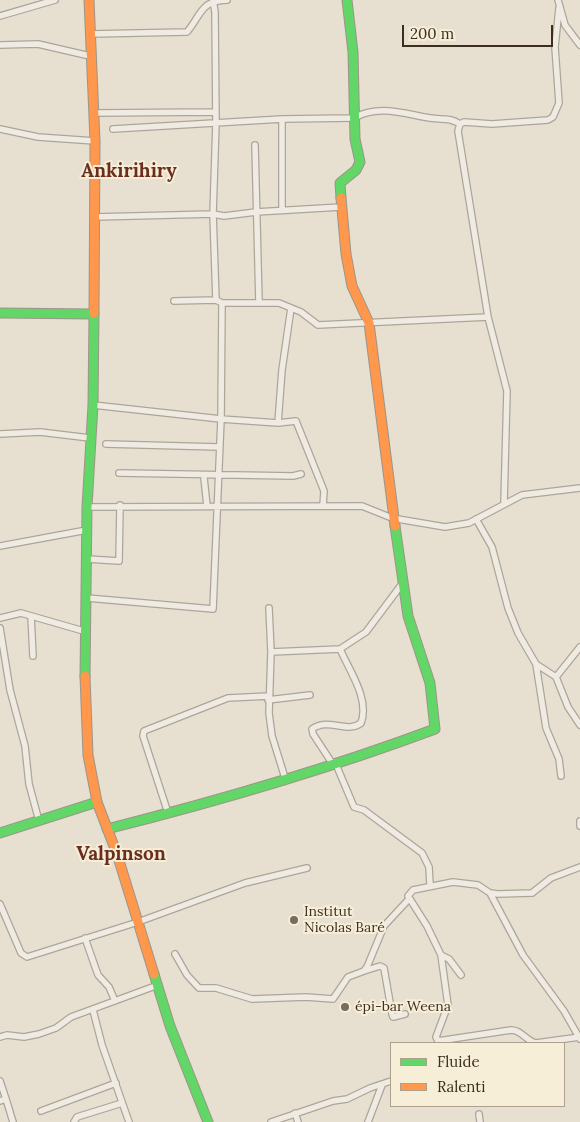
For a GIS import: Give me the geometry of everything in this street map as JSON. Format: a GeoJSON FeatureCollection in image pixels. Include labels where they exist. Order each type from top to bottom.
{"type":"FeatureCollection","features":[{"type":"Feature","properties":{"kind":"main road"},"geometry":{"type":"LineString","coordinates":[[89,0],[90,56],[96,141],[93,405],[86,559],[87,632],[85,704],[88,755],[97,802],[138,922],[170,1026],[208,1122]]}},
{"type":"Feature","properties":{"kind":"main road"},"geometry":{"type":"LineString","coordinates":[[107,829],[209,803],[333,762],[373,752],[434,729],[430,683],[408,616],[402,584],[392,518],[384,422],[369,323],[352,286],[341,207],[343,204],[340,183],[358,169],[360,162],[354,118],[351,34],[347,0]]}},
{"type":"Feature","properties":{"kind":"main road"},"geometry":{"type":"LineString","coordinates":[[0,313],[94,314]]}},
{"type":"Feature","properties":{"kind":"main road"},"geometry":{"type":"LineString","coordinates":[[0,833],[97,802]]}},
{"type":"Feature","properties":{"kind":"street"},"geometry":{"type":"LineString","coordinates":[[0,16],[55,0]]}},
{"type":"Feature","properties":{"kind":"street"},"geometry":{"type":"LineString","coordinates":[[90,34],[187,32],[207,4],[213,0],[227,0]]}},
{"type":"Feature","properties":{"kind":"street"},"geometry":{"type":"LineString","coordinates":[[213,0],[215,12],[214,112],[216,124],[213,214],[216,300]]}},
{"type":"Feature","properties":{"kind":"street"},"geometry":{"type":"LineString","coordinates":[[558,0],[565,25],[580,45]]}},
{"type":"Feature","properties":{"kind":"street"},"geometry":{"type":"LineString","coordinates":[[113,130],[282,119],[354,118],[360,114],[386,110],[429,118],[444,118],[460,124],[464,122],[492,124],[548,120],[553,117],[559,103],[555,47],[559,8]]}},
{"type":"Feature","properties":{"kind":"street"},"geometry":{"type":"LineString","coordinates":[[0,45],[38,44],[90,56]]}},
{"type":"Feature","properties":{"kind":"street"},"geometry":{"type":"LineString","coordinates":[[95,113],[214,112]]}},
{"type":"Feature","properties":{"kind":"street"},"geometry":{"type":"LineString","coordinates":[[282,119],[282,210]]}},
{"type":"Feature","properties":{"kind":"street"},"geometry":{"type":"LineString","coordinates":[[460,124],[458,130],[488,317],[506,391],[504,503]]}},
{"type":"Feature","properties":{"kind":"street"},"geometry":{"type":"LineString","coordinates":[[0,128],[38,137],[96,141]]}},
{"type":"Feature","properties":{"kind":"street"},"geometry":{"type":"LineString","coordinates":[[255,145],[259,303]]}},
{"type":"Feature","properties":{"kind":"street"},"geometry":{"type":"LineString","coordinates":[[94,217],[213,214],[224,216],[282,210],[341,207]]}},
{"type":"Feature","properties":{"kind":"street"},"geometry":{"type":"LineString","coordinates":[[174,301],[216,300],[222,303],[279,303],[291,308],[318,325],[488,317]]}},
{"type":"Feature","properties":{"kind":"street"},"geometry":{"type":"LineString","coordinates":[[87,598],[214,609],[216,506],[221,419],[222,303]]}},
{"type":"Feature","properties":{"kind":"street"},"geometry":{"type":"LineString","coordinates":[[278,423],[282,370],[291,308]]}},
{"type":"Feature","properties":{"kind":"street"},"geometry":{"type":"LineString","coordinates":[[93,405],[221,419],[278,423],[296,421],[300,426],[308,454],[318,472],[324,491],[323,506]]}},
{"type":"Feature","properties":{"kind":"street"},"geometry":{"type":"LineString","coordinates":[[0,434],[40,432],[90,438]]}},
{"type":"Feature","properties":{"kind":"street"},"geometry":{"type":"LineString","coordinates":[[106,444],[219,447]]}},
{"type":"Feature","properties":{"kind":"street"},"geometry":{"type":"LineString","coordinates":[[119,473],[293,476],[301,474]]}},
{"type":"Feature","properties":{"kind":"street"},"geometry":{"type":"LineString","coordinates":[[204,478],[207,506]]}},
{"type":"Feature","properties":{"kind":"street"},"geometry":{"type":"LineString","coordinates":[[87,506],[362,506],[392,518],[445,527],[476,519],[504,503],[532,494],[580,488]]}},
{"type":"Feature","properties":{"kind":"street"},"geometry":{"type":"LineString","coordinates":[[86,559],[119,561],[120,505]]}},
{"type":"Feature","properties":{"kind":"street"},"geometry":{"type":"LineString","coordinates":[[476,519],[492,547],[510,615],[536,664],[546,728],[559,759],[561,776]]}},
{"type":"Feature","properties":{"kind":"street"},"geometry":{"type":"LineString","coordinates":[[0,546],[87,530]]}},
{"type":"Feature","properties":{"kind":"street"},"geometry":{"type":"LineString","coordinates":[[271,652],[340,649],[366,632],[402,584]]}},
{"type":"Feature","properties":{"kind":"street"},"geometry":{"type":"LineString","coordinates":[[269,608],[271,652],[269,698],[272,736],[285,778]]}},
{"type":"Feature","properties":{"kind":"street"},"geometry":{"type":"LineString","coordinates":[[0,618],[21,613],[87,632]]}},
{"type":"Feature","properties":{"kind":"street"},"geometry":{"type":"LineString","coordinates":[[31,616],[33,656]]}},
{"type":"Feature","properties":{"kind":"street"},"geometry":{"type":"LineString","coordinates":[[0,628],[10,690],[25,746],[29,784],[39,821]]}},
{"type":"Feature","properties":{"kind":"street"},"geometry":{"type":"LineString","coordinates":[[556,677],[580,647]]}},
{"type":"Feature","properties":{"kind":"street"},"geometry":{"type":"LineString","coordinates":[[340,649],[362,699],[363,717],[361,722],[354,727],[329,723],[312,729],[313,734],[333,762],[354,807],[364,810],[422,854],[429,867],[430,885]]}},
{"type":"Feature","properties":{"kind":"street"},"geometry":{"type":"LineString","coordinates":[[536,664],[556,677],[568,707],[580,725]]}},
{"type":"Feature","properties":{"kind":"street"},"geometry":{"type":"LineString","coordinates":[[168,813],[143,736],[144,731],[228,698],[310,695]]}},
{"type":"Feature","properties":{"kind":"street"},"geometry":{"type":"LineString","coordinates":[[580,821],[580,826]]}},
{"type":"Feature","properties":{"kind":"street"},"geometry":{"type":"LineString","coordinates":[[490,893],[532,893],[551,878],[580,867]]}},
{"type":"Feature","properties":{"kind":"street"},"geometry":{"type":"LineString","coordinates":[[0,904],[2,920],[25,957],[138,922],[245,883],[307,868]]}},
{"type":"Feature","properties":{"kind":"street"},"geometry":{"type":"LineString","coordinates":[[364,971],[384,926],[409,898],[409,893],[430,885],[453,882],[478,885],[490,893],[523,955],[564,1011],[580,1038],[545,1042]]}},
{"type":"Feature","properties":{"kind":"street"},"geometry":{"type":"LineString","coordinates":[[409,898],[427,926],[441,955],[448,1005],[435,1042],[457,1041],[511,1030],[521,1033],[531,1042]]}},
{"type":"Feature","properties":{"kind":"street"},"geometry":{"type":"LineString","coordinates":[[85,938],[98,975],[109,986],[115,1001]]}},
{"type":"Feature","properties":{"kind":"street"},"geometry":{"type":"LineString","coordinates":[[175,954],[187,975],[199,988],[216,988],[252,999],[334,998],[348,977],[380,966],[384,968],[393,1017],[405,1014]]}},
{"type":"Feature","properties":{"kind":"street"},"geometry":{"type":"LineString","coordinates":[[441,955],[449,959],[461,974]]}},
{"type":"Feature","properties":{"kind":"street"},"geometry":{"type":"LineString","coordinates":[[0,1037],[7,1035],[24,1037],[39,1034],[56,1028],[70,1017],[158,985]]}},
{"type":"Feature","properties":{"kind":"street"},"geometry":{"type":"LineString","coordinates":[[93,1010],[126,1121]]}},
{"type":"Feature","properties":{"kind":"street"},"geometry":{"type":"LineString","coordinates":[[0,1081],[3,1100],[13,1122]]}},
{"type":"Feature","properties":{"kind":"street"},"geometry":{"type":"LineString","coordinates":[[271,1122],[333,1101],[347,1099],[390,1081]]}},
{"type":"Feature","properties":{"kind":"street"},"geometry":{"type":"LineString","coordinates":[[41,1111],[116,1083]]}},
{"type":"Feature","properties":{"kind":"street"},"geometry":{"type":"LineString","coordinates":[[368,1122],[382,1085]]}},
{"type":"Feature","properties":{"kind":"street"},"geometry":{"type":"LineString","coordinates":[[74,1122],[77,1117],[122,1103]]}},
{"type":"Feature","properties":{"kind":"street"},"geometry":{"type":"LineString","coordinates":[[295,1113],[298,1122]]}},
{"type":"Feature","properties":{"kind":"street"},"geometry":{"type":"LineString","coordinates":[[478,1114],[480,1122]]}},
{"type":"Feature","properties":{"kind":"traffic: fast"},"geometry":{"type":"LineString","coordinates":[[341,198],[340,183],[356,170],[360,162],[355,139],[353,52],[347,0]]}},
{"type":"Feature","properties":{"kind":"traffic: fast"},"geometry":{"type":"LineString","coordinates":[[0,313],[94,314]]}},
{"type":"Feature","properties":{"kind":"traffic: fast"},"geometry":{"type":"LineString","coordinates":[[85,676],[87,507],[93,405],[94,313]]}},
{"type":"Feature","properties":{"kind":"traffic: fast"},"geometry":{"type":"LineString","coordinates":[[107,829],[272,784],[354,758],[435,729],[430,683],[408,616],[395,526]]}},
{"type":"Feature","properties":{"kind":"traffic: fast"},"geometry":{"type":"LineString","coordinates":[[0,833],[97,802]]}},
{"type":"Feature","properties":{"kind":"traffic: fast"},"geometry":{"type":"LineString","coordinates":[[154,974],[170,1026],[208,1122]]}},
{"type":"Feature","properties":{"kind":"traffic: slow"},"geometry":{"type":"LineString","coordinates":[[89,0],[95,141],[94,313]]}},
{"type":"Feature","properties":{"kind":"traffic: slow"},"geometry":{"type":"LineString","coordinates":[[341,198],[346,254],[352,286],[369,323],[395,526]]}},
{"type":"Feature","properties":{"kind":"traffic: slow"},"geometry":{"type":"LineString","coordinates":[[85,676],[88,755],[97,802],[117,854],[154,974]]}},
{"type":"Feature","properties":{"kind":"place","name":"Institut Nicolas Baré"},"geometry":{"type":"Point","coordinates":[294,920]}},
{"type":"Feature","properties":{"kind":"place","name":"épi-bar Weena"},"geometry":{"type":"Point","coordinates":[345,1007]}},
{"type":"Feature","properties":{"kind":"district","name":"Ankirihiry"},"geometry":{"type":"Point","coordinates":[129,172]}},
{"type":"Feature","properties":{"kind":"district","name":"Valpinson"},"geometry":{"type":"Point","coordinates":[121,855]}}]}
